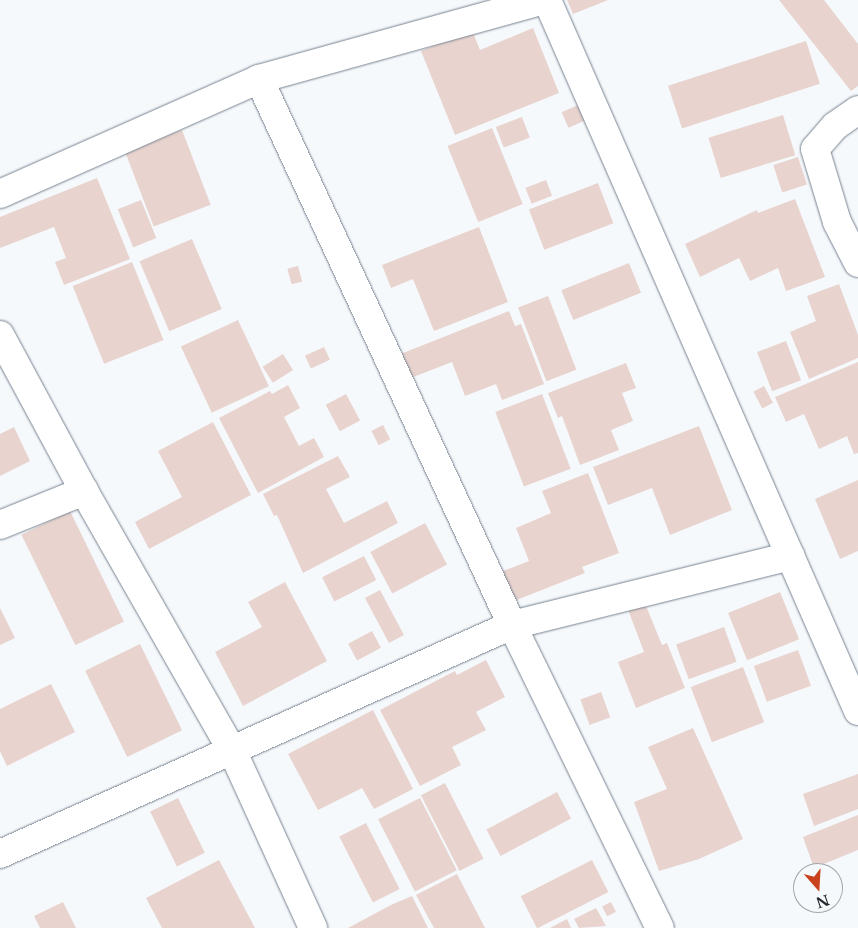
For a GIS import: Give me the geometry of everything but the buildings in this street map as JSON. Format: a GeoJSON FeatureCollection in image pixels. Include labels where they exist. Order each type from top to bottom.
{"type":"FeatureCollection","features":[{"type":"Feature","properties":{"kind":"street"},"geometry":{"type":"LineString","coordinates":[[0,194],[259,79],[546,0],[858,711]]}},
{"type":"Feature","properties":{"kind":"street"},"geometry":{"type":"LineString","coordinates":[[259,79],[512,625],[660,928]]}},
{"type":"Feature","properties":{"kind":"street"},"geometry":{"type":"LineString","coordinates":[[858,110],[835,126],[815,149],[837,222],[858,263]]}},
{"type":"Feature","properties":{"kind":"street"},"geometry":{"type":"LineString","coordinates":[[0,335],[84,491],[232,750],[313,928]]}},
{"type":"Feature","properties":{"kind":"street"},"geometry":{"type":"LineString","coordinates":[[0,525],[84,491]]}},
{"type":"Feature","properties":{"kind":"street"},"geometry":{"type":"LineString","coordinates":[[0,854],[512,625],[791,556]]}}]}
